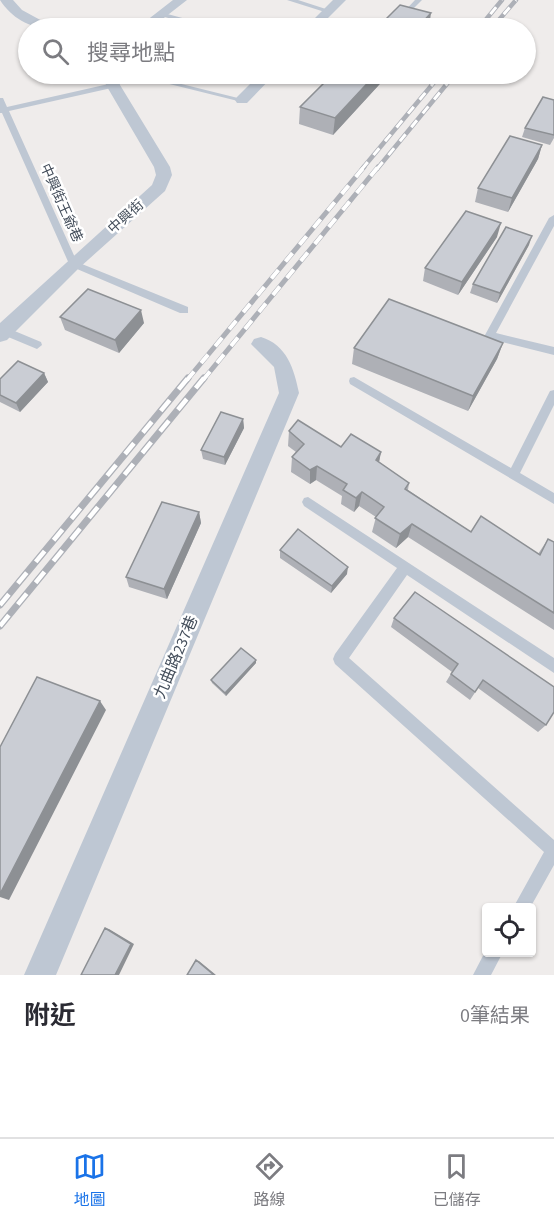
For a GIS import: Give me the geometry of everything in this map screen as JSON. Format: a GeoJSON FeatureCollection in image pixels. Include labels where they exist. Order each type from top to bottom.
{"type":"FeatureCollection","features":[{"type":"Feature","properties":{"kind":"street"},"geometry":{"type":"LineString","coordinates":[[6,0],[17,13],[27,18]]}},
{"type":"Feature","properties":{"kind":"street"},"geometry":{"type":"LineString","coordinates":[[155,18],[181,0]]}},
{"type":"Feature","properties":{"kind":"street"},"geometry":{"type":"LineString","coordinates":[[320,18],[340,0]]}},
{"type":"Feature","properties":{"kind":"street","name":"中興街"},"geometry":{"type":"LineString","coordinates":[[3,333],[73,264],[159,187],[164,175],[162,167],[115,84]]}},
{"type":"Feature","properties":{"kind":"street"},"geometry":{"type":"LineString","coordinates":[[242,100],[258,84]]}},
{"type":"Feature","properties":{"kind":"street","name":"九曲路237巷"},"geometry":{"type":"LineString","coordinates":[[40,975],[289,393],[283,364],[261,344]]}},
{"type":"Feature","properties":{"kind":"lane"},"geometry":{"type":"LineString","coordinates":[[290,0],[328,10]]}},
{"type":"Feature","properties":{"kind":"lane"},"geometry":{"type":"LineString","coordinates":[[403,16],[419,0]]}},
{"type":"Feature","properties":{"kind":"lane"},"geometry":{"type":"LineString","coordinates":[[160,14],[174,18]]}},
{"type":"Feature","properties":{"kind":"lane"},"geometry":{"type":"LineString","coordinates":[[3,110],[94,84]]}},
{"type":"Feature","properties":{"kind":"lane"},"geometry":{"type":"LineString","coordinates":[[175,84],[242,100]]}},
{"type":"Feature","properties":{"kind":"lane","name":"中興街王爺巷"},"geometry":{"type":"LineString","coordinates":[[0,100],[73,264],[184,310]]}},
{"type":"Feature","properties":{"kind":"lane"},"geometry":{"type":"LineString","coordinates":[[554,218],[490,335],[554,351]]}},
{"type":"Feature","properties":{"kind":"lane"},"geometry":{"type":"LineString","coordinates":[[3,333],[37,345]]}},
{"type":"Feature","properties":{"kind":"lane"},"geometry":{"type":"LineString","coordinates":[[354,381],[554,499]]}},
{"type":"Feature","properties":{"kind":"lane"},"geometry":{"type":"LineString","coordinates":[[513,476],[554,394]]}},
{"type":"Feature","properties":{"kind":"lane"},"geometry":{"type":"LineString","coordinates":[[308,502],[554,666]]}},
{"type":"Feature","properties":{"kind":"lane"},"geometry":{"type":"LineString","coordinates":[[405,567],[340,659],[554,850],[523,903]]}},
{"type":"Feature","properties":{"kind":"lane"},"geometry":{"type":"LineString","coordinates":[[482,975],[492,957]]}},
{"type":"Feature","properties":{"kind":"building"},"geometry":{"type":"Polygon","coordinates":[[[400,5],[431,13],[426,18],[387,18],[400,5]]]}},
{"type":"Feature","properties":{"kind":"building"},"geometry":{"type":"Polygon","coordinates":[[[323,84],[367,84],[335,118],[300,107],[323,84]]]}},
{"type":"Feature","properties":{"kind":"building"},"geometry":{"type":"Polygon","coordinates":[[[543,97],[554,100],[554,135],[525,128],[543,97]]]}},
{"type":"Feature","properties":{"kind":"building"},"geometry":{"type":"Polygon","coordinates":[[[510,136],[542,145],[512,198],[478,188],[510,136]]]}},
{"type":"Feature","properties":{"kind":"building"},"geometry":{"type":"Polygon","coordinates":[[[466,211],[501,223],[462,282],[425,268],[466,211]]]}},
{"type":"Feature","properties":{"kind":"building"},"geometry":{"type":"Polygon","coordinates":[[[506,227],[532,236],[500,293],[473,284],[506,227]]]}},
{"type":"Feature","properties":{"kind":"building"},"geometry":{"type":"Polygon","coordinates":[[[88,289],[141,310],[115,340],[60,317],[88,289]]]}},
{"type":"Feature","properties":{"kind":"building"},"geometry":{"type":"Polygon","coordinates":[[[389,299],[503,343],[473,396],[354,348],[389,299]]]}},
{"type":"Feature","properties":{"kind":"building"},"geometry":{"type":"Polygon","coordinates":[[[18,361],[44,373],[16,403],[0,395],[0,379],[18,361]]]}},
{"type":"Feature","properties":{"kind":"building"},"geometry":{"type":"Polygon","coordinates":[[[221,412],[243,419],[224,457],[201,450],[221,412]]]}},
{"type":"Feature","properties":{"kind":"building"},"geometry":{"type":"Polygon","coordinates":[[[298,420],[341,447],[351,434],[381,452],[376,460],[409,483],[405,489],[471,532],[481,516],[540,555],[548,539],[554,542],[554,613],[412,524],[400,534],[375,518],[384,507],[362,492],[356,498],[343,490],[347,484],[317,466],[310,470],[292,457],[304,444],[289,431],[298,420]]]}},
{"type":"Feature","properties":{"kind":"building"},"geometry":{"type":"Polygon","coordinates":[[[162,502],[199,512],[164,589],[126,577],[162,502]]]}},
{"type":"Feature","properties":{"kind":"building"},"geometry":{"type":"Polygon","coordinates":[[[298,529],[348,567],[332,586],[280,550],[298,529]]]}},
{"type":"Feature","properties":{"kind":"building"},"geometry":{"type":"Polygon","coordinates":[[[415,592],[554,687],[554,712],[546,725],[483,680],[475,692],[451,674],[458,664],[394,618],[415,592]]]}},
{"type":"Feature","properties":{"kind":"building"},"geometry":{"type":"Polygon","coordinates":[[[241,648],[256,660],[225,693],[211,680],[241,648]]]}},
{"type":"Feature","properties":{"kind":"building"},"geometry":{"type":"Polygon","coordinates":[[[37,677],[100,701],[0,894],[0,747],[37,677]]]}},
{"type":"Feature","properties":{"kind":"building"},"geometry":{"type":"Polygon","coordinates":[[[105,928],[131,944],[115,975],[81,975],[105,928]]]}},
{"type":"Feature","properties":{"kind":"building"},"geometry":{"type":"Polygon","coordinates":[[[196,960],[214,975],[187,975],[196,960]]]}},
{"type":"Feature","properties":{"kind":"railway"},"geometry":{"type":"LineString","coordinates":[[487,18],[502,0]]}},
{"type":"Feature","properties":{"kind":"railway"},"geometry":{"type":"LineString","coordinates":[[501,18],[516,0]]}},
{"type":"Feature","properties":{"kind":"railway"},"geometry":{"type":"LineString","coordinates":[[362,169],[433,84]]}},
{"type":"Feature","properties":{"kind":"railway"},"geometry":{"type":"LineString","coordinates":[[377,169],[447,84]]}},
{"type":"Feature","properties":{"kind":"railway"},"geometry":{"type":"LineString","coordinates":[[187,380],[364,167]]}},
{"type":"Feature","properties":{"kind":"railway"},"geometry":{"type":"LineString","coordinates":[[203,380],[378,167]]}},
{"type":"Feature","properties":{"kind":"railway"},"geometry":{"type":"LineString","coordinates":[[0,605],[188,378]]}},
{"type":"Feature","properties":{"kind":"railway"},"geometry":{"type":"LineString","coordinates":[[0,626],[204,378]]}}]}
